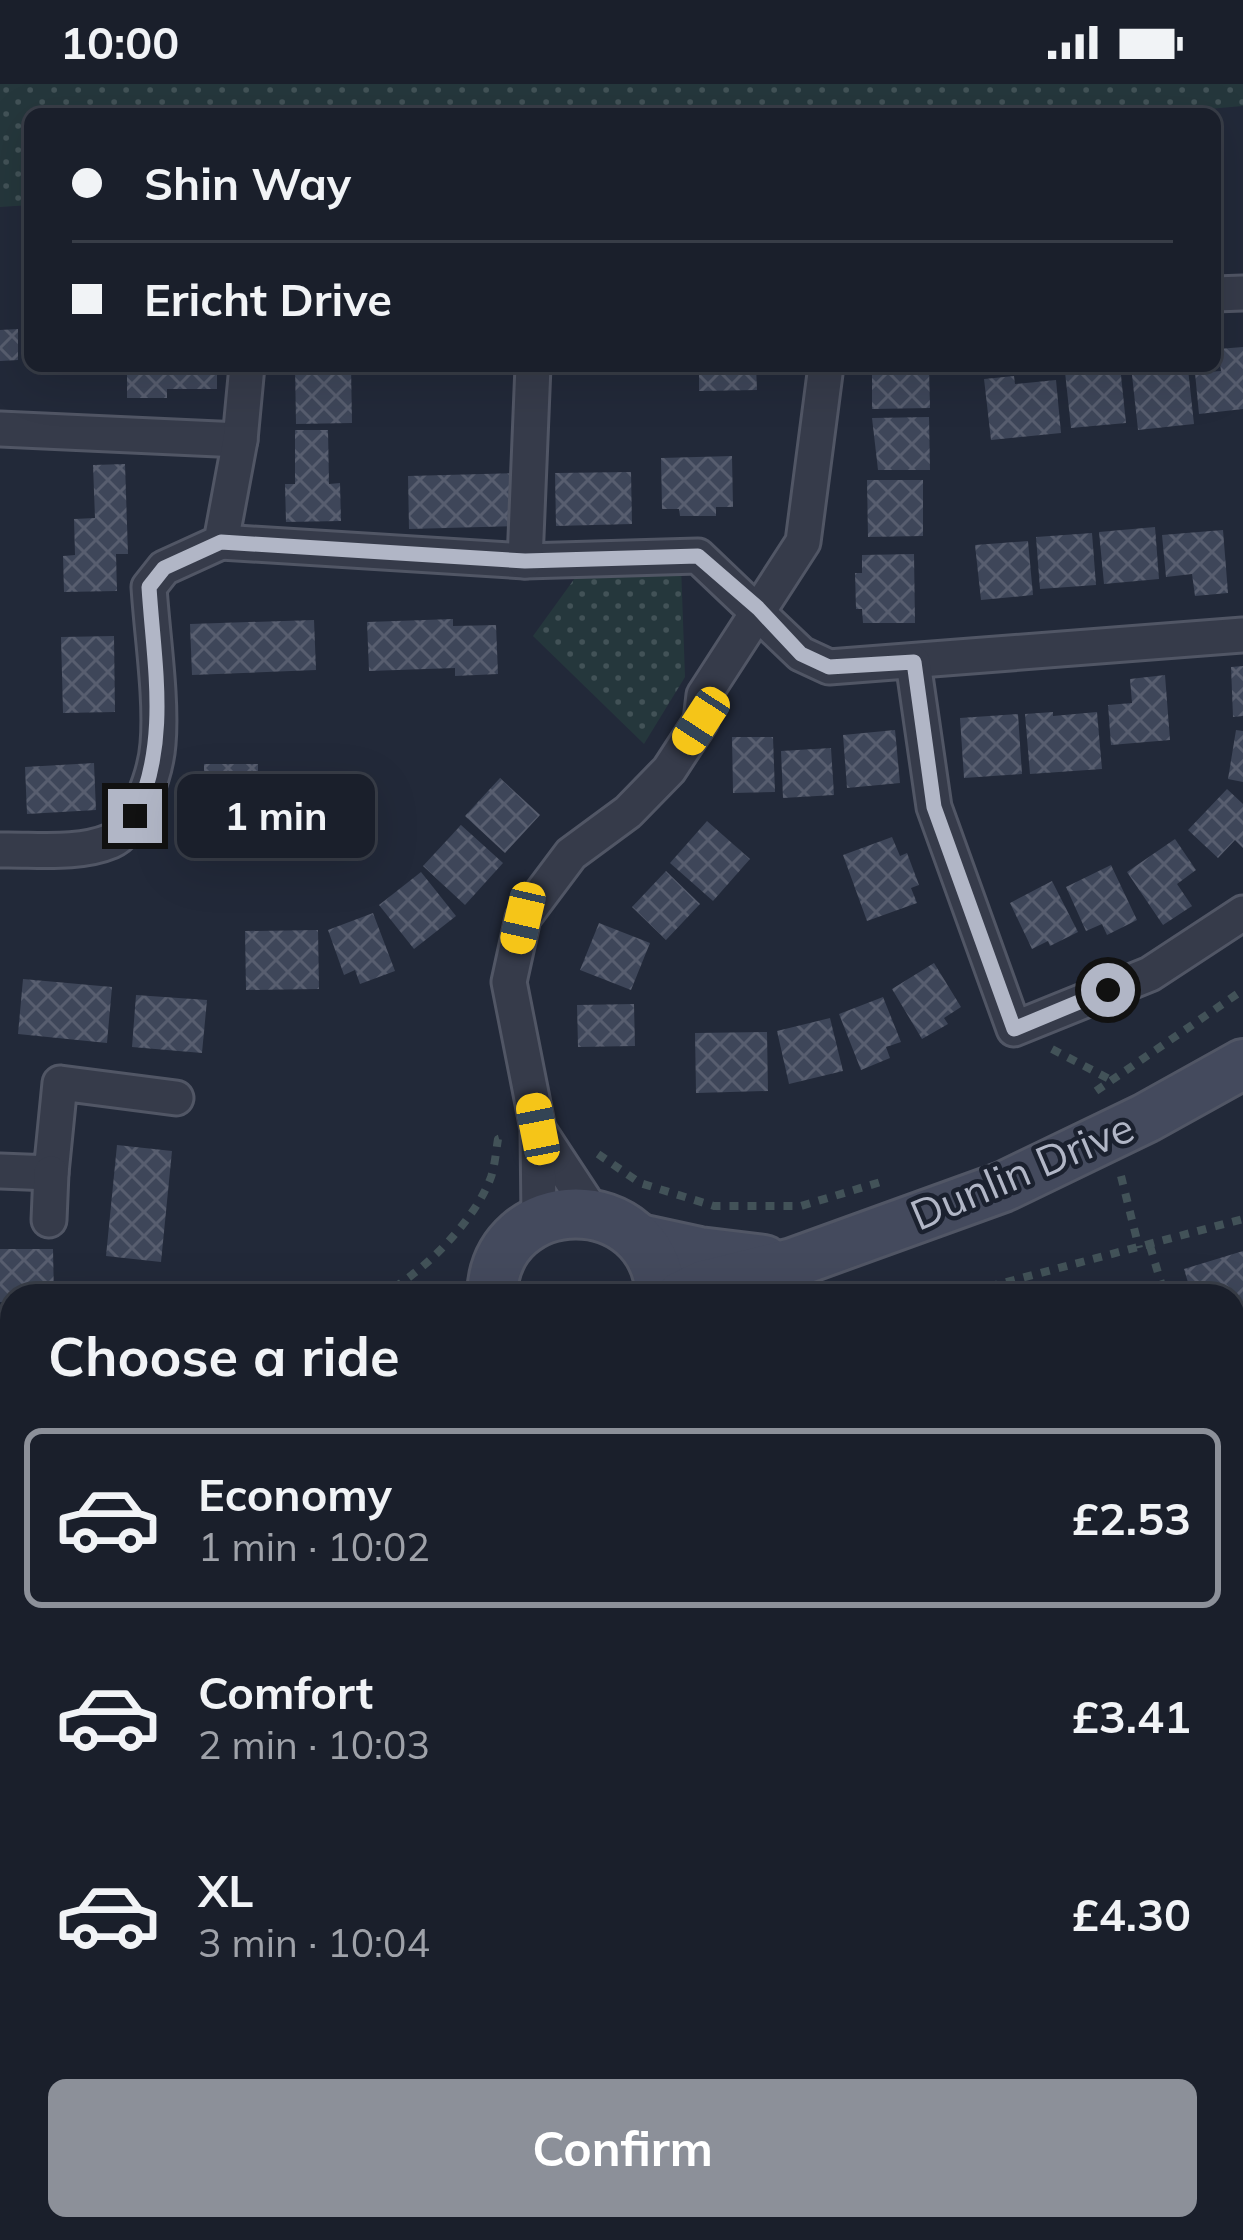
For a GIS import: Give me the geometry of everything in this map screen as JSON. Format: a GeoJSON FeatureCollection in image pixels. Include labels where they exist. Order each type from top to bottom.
{"type":"FeatureCollection","features":[{"type":"Feature","properties":{"kind":"street"},"geometry":{"type":"LineString","coordinates":[[221,542],[240,440],[246,372]]}},
{"type":"Feature","properties":{"kind":"street"},"geometry":{"type":"LineString","coordinates":[[525,561],[533,372]]}},
{"type":"Feature","properties":{"kind":"street"},"geometry":{"type":"LineString","coordinates":[[539,1220],[538,1129],[509,982],[523,918],[571,854],[628,812],[669,770],[701,721],[704,695],[803,542],[825,372]]}},
{"type":"Feature","properties":{"kind":"street"},"geometry":{"type":"LineString","coordinates":[[0,429],[240,440]]}},
{"type":"Feature","properties":{"kind":"street"},"geometry":{"type":"LineString","coordinates":[[0,850],[78,848],[115,840],[135,816],[149,787],[158,745],[149,587],[164,568],[221,542],[525,561],[698,556],[758,608],[801,654],[829,667],[1243,635]]}},
{"type":"Feature","properties":{"kind":"street"},"geometry":{"type":"LineString","coordinates":[[914,662],[934,807],[1014,1029],[1150,974],[1243,913]]}},
{"type":"Feature","properties":{"kind":"street","name":"Dunlin Drive"},"geometry":{"type":"LineString","coordinates":[[708,1284],[793,1263],[1003,1187],[1147,1118],[1243,1064]]}},
{"type":"Feature","properties":{"kind":"street"},"geometry":{"type":"LineString","coordinates":[[50,1220],[60,1083],[176,1098]]}},
{"type":"Feature","properties":{"kind":"street"},"geometry":{"type":"LineString","coordinates":[[538,1129],[593,1213]]}},
{"type":"Feature","properties":{"kind":"street"},"geometry":{"type":"LineString","coordinates":[[0,1171],[51,1173]]}},
{"type":"Feature","properties":{"kind":"street"},"geometry":{"type":"LineString","coordinates":[[489,1284],[517,1235],[539,1220],[593,1213]]}},
{"type":"Feature","properties":{"kind":"street","name":"Dunlin Drive"},"geometry":{"type":"LineString","coordinates":[[593,1213],[618,1222],[639,1239],[699,1252],[793,1263]]}},
{"type":"Feature","properties":{"kind":"street"},"geometry":{"type":"LineString","coordinates":[[639,1239],[652,1258],[658,1284]]}},
{"type":"Feature","properties":{"kind":"path"},"geometry":{"type":"LineString","coordinates":[[1078,1102],[1243,990]]}},
{"type":"Feature","properties":{"kind":"path"},"geometry":{"type":"LineString","coordinates":[[1014,1029],[1112,1080]]}},
{"type":"Feature","properties":{"kind":"path"},"geometry":{"type":"LineString","coordinates":[[402,1284],[466,1219],[490,1179],[498,1138],[538,1129]]}},
{"type":"Feature","properties":{"kind":"path"},"geometry":{"type":"LineString","coordinates":[[591,1149],[640,1183],[714,1206],[801,1206],[887,1180]]}},
{"type":"Feature","properties":{"kind":"path"},"geometry":{"type":"LineString","coordinates":[[1121,1176],[1160,1284]]}},
{"type":"Feature","properties":{"kind":"path"},"geometry":{"type":"LineString","coordinates":[[1001,1284],[1243,1219]]}},
{"type":"Feature","properties":{"kind":"shaded area"},"geometry":{"type":"Polygon","coordinates":[[[0,84],[1243,84],[1243,106],[1220,108],[24,108],[24,205],[0,207],[0,84]]]}},
{"type":"Feature","properties":{"kind":"shaded area"},"geometry":{"type":"Polygon","coordinates":[[[681,565],[685,677],[644,744],[533,636],[580,571],[681,565]]]}},
{"type":"Feature","properties":{"kind":"building"},"geometry":{"type":"Polygon","coordinates":[[[18,329],[18,360],[0,361],[0,330],[18,329]]]}},
{"type":"Feature","properties":{"kind":"building"},"geometry":{"type":"Polygon","coordinates":[[[1243,347],[1243,409],[1199,414],[1195,373],[1221,372],[1221,349],[1243,347]]]}},
{"type":"Feature","properties":{"kind":"building"},"geometry":{"type":"Polygon","coordinates":[[[127,372],[217,372],[217,389],[167,389],[167,398],[127,398],[127,372]]]}},
{"type":"Feature","properties":{"kind":"building"},"geometry":{"type":"Polygon","coordinates":[[[295,372],[351,372],[352,423],[296,424],[295,372]]]}},
{"type":"Feature","properties":{"kind":"building"},"geometry":{"type":"Polygon","coordinates":[[[699,372],[756,372],[757,390],[699,391],[699,372]]]}},
{"type":"Feature","properties":{"kind":"building"},"geometry":{"type":"Polygon","coordinates":[[[872,372],[929,372],[930,408],[872,409],[872,372]]]}},
{"type":"Feature","properties":{"kind":"building"},"geometry":{"type":"Polygon","coordinates":[[[1065,372],[1121,372],[1126,423],[1071,428],[1065,372]]]}},
{"type":"Feature","properties":{"kind":"building"},"geometry":{"type":"Polygon","coordinates":[[[1188,372],[1194,424],[1138,430],[1132,375],[1188,372]]]}},
{"type":"Feature","properties":{"kind":"building"},"geometry":{"type":"Polygon","coordinates":[[[1014,376],[1015,384],[1056,380],[1061,433],[991,440],[984,379],[1014,376]]]}},
{"type":"Feature","properties":{"kind":"building"},"geometry":{"type":"Polygon","coordinates":[[[929,417],[930,470],[878,470],[872,418],[929,417]]]}},
{"type":"Feature","properties":{"kind":"building"},"geometry":{"type":"Polygon","coordinates":[[[295,430],[328,430],[329,484],[340,483],[341,521],[286,522],[285,484],[295,484],[295,430]]]}},
{"type":"Feature","properties":{"kind":"building"},"geometry":{"type":"Polygon","coordinates":[[[732,456],[733,507],[716,507],[716,516],[680,516],[679,509],[662,509],[661,458],[732,456]]]}},
{"type":"Feature","properties":{"kind":"building"},"geometry":{"type":"Polygon","coordinates":[[[125,464],[128,554],[116,554],[117,591],[64,592],[63,556],[75,555],[74,519],[95,518],[93,465],[125,464]]]}},
{"type":"Feature","properties":{"kind":"building"},"geometry":{"type":"Polygon","coordinates":[[[631,472],[632,524],[556,526],[555,473],[631,472]]]}},
{"type":"Feature","properties":{"kind":"building"},"geometry":{"type":"Polygon","coordinates":[[[519,473],[520,526],[409,529],[408,476],[519,473]]]}},
{"type":"Feature","properties":{"kind":"building"},"geometry":{"type":"Polygon","coordinates":[[[867,480],[923,480],[923,536],[868,537],[867,480]]]}},
{"type":"Feature","properties":{"kind":"building"},"geometry":{"type":"Polygon","coordinates":[[[1155,527],[1159,579],[1104,584],[1099,532],[1155,527]]]}},
{"type":"Feature","properties":{"kind":"building"},"geometry":{"type":"Polygon","coordinates":[[[1223,530],[1228,593],[1195,596],[1192,574],[1166,577],[1162,535],[1223,530]]]}},
{"type":"Feature","properties":{"kind":"building"},"geometry":{"type":"Polygon","coordinates":[[[1092,533],[1096,585],[1040,589],[1036,537],[1092,533]]]}},
{"type":"Feature","properties":{"kind":"building"},"geometry":{"type":"Polygon","coordinates":[[[1028,541],[1033,595],[981,600],[975,545],[1028,541]]]}},
{"type":"Feature","properties":{"kind":"building"},"geometry":{"type":"Polygon","coordinates":[[[914,554],[915,623],[863,623],[862,609],[856,609],[855,573],[862,573],[862,555],[914,554]]]}},
{"type":"Feature","properties":{"kind":"building"},"geometry":{"type":"Polygon","coordinates":[[[453,619],[453,626],[496,625],[498,674],[455,676],[455,668],[369,671],[367,622],[453,619]]]}},
{"type":"Feature","properties":{"kind":"building"},"geometry":{"type":"Polygon","coordinates":[[[314,620],[316,670],[192,675],[190,624],[314,620]]]}},
{"type":"Feature","properties":{"kind":"building"},"geometry":{"type":"Polygon","coordinates":[[[114,636],[115,712],[63,713],[61,637],[114,636]]]}},
{"type":"Feature","properties":{"kind":"building"},"geometry":{"type":"Polygon","coordinates":[[[1243,666],[1243,716],[1233,717],[1231,667],[1243,666]]]}},
{"type":"Feature","properties":{"kind":"building"},"geometry":{"type":"Polygon","coordinates":[[[1165,675],[1170,740],[1111,745],[1108,705],[1132,703],[1130,679],[1165,675]]]}},
{"type":"Feature","properties":{"kind":"building"},"geometry":{"type":"Polygon","coordinates":[[[1053,712],[1053,716],[1097,712],[1102,769],[1030,774],[1025,714],[1053,712]]]}},
{"type":"Feature","properties":{"kind":"building"},"geometry":{"type":"Polygon","coordinates":[[[1018,714],[1022,774],[964,778],[960,718],[1018,714]]]}},
{"type":"Feature","properties":{"kind":"building"},"geometry":{"type":"Polygon","coordinates":[[[895,730],[900,783],[847,788],[843,735],[895,730]]]}},
{"type":"Feature","properties":{"kind":"building"},"geometry":{"type":"Polygon","coordinates":[[[1236,730],[1243,731],[1243,782],[1228,779],[1236,730]]]}},
{"type":"Feature","properties":{"kind":"building"},"geometry":{"type":"Polygon","coordinates":[[[732,737],[773,737],[775,792],[733,793],[732,737]]]}},
{"type":"Feature","properties":{"kind":"building"},"geometry":{"type":"Polygon","coordinates":[[[831,748],[834,795],[783,798],[781,751],[831,748]]]}},
{"type":"Feature","properties":{"kind":"building"},"geometry":{"type":"Polygon","coordinates":[[[94,763],[96,810],[27,814],[25,767],[94,763]]]}},
{"type":"Feature","properties":{"kind":"building"},"geometry":{"type":"Polygon","coordinates":[[[204,764],[258,764],[258,800],[249,800],[249,837],[192,837],[192,800],[204,800],[204,764]]]}},
{"type":"Feature","properties":{"kind":"building"},"geometry":{"type":"Polygon","coordinates":[[[500,778],[540,815],[505,853],[465,816],[500,778]]]}},
{"type":"Feature","properties":{"kind":"building"},"geometry":{"type":"Polygon","coordinates":[[[1227,789],[1243,804],[1243,848],[1235,840],[1218,858],[1188,830],[1227,789]]]}},
{"type":"Feature","properties":{"kind":"building"},"geometry":{"type":"Polygon","coordinates":[[[707,821],[750,859],[713,901],[670,863],[707,821]]]}},
{"type":"Feature","properties":{"kind":"building"},"geometry":{"type":"Polygon","coordinates":[[[461,825],[503,863],[465,905],[423,866],[461,825]]]}},
{"type":"Feature","properties":{"kind":"building"},"geometry":{"type":"Polygon","coordinates":[[[892,837],[900,856],[907,853],[919,885],[911,888],[917,903],[867,921],[843,855],[892,837]]]}},
{"type":"Feature","properties":{"kind":"building"},"geometry":{"type":"Polygon","coordinates":[[[1175,839],[1196,870],[1177,884],[1192,906],[1163,925],[1127,872],[1175,839]]]}},
{"type":"Feature","properties":{"kind":"building"},"geometry":{"type":"Polygon","coordinates":[[[1111,865],[1137,920],[1107,935],[1102,924],[1086,931],[1066,887],[1111,865]]]}},
{"type":"Feature","properties":{"kind":"building"},"geometry":{"type":"Polygon","coordinates":[[[666,871],[700,904],[666,940],[632,907],[666,871]]]}},
{"type":"Feature","properties":{"kind":"building"},"geometry":{"type":"Polygon","coordinates":[[[421,872],[456,916],[414,949],[379,905],[421,872]]]}},
{"type":"Feature","properties":{"kind":"building"},"geometry":{"type":"Polygon","coordinates":[[[1052,881],[1078,932],[1032,949],[1010,903],[1052,881]]]}},
{"type":"Feature","properties":{"kind":"building"},"geometry":{"type":"Polygon","coordinates":[[[373,913],[395,971],[360,984],[355,970],[344,975],[328,930],[373,913]]]}},
{"type":"Feature","properties":{"kind":"building"},"geometry":{"type":"Polygon","coordinates":[[[599,923],[650,943],[631,990],[580,970],[599,923]]]}},
{"type":"Feature","properties":{"kind":"building"},"geometry":{"type":"Polygon","coordinates":[[[318,930],[319,989],[246,990],[245,931],[318,930]]]}},
{"type":"Feature","properties":{"kind":"building"},"geometry":{"type":"Polygon","coordinates":[[[934,963],[961,1007],[944,1018],[948,1024],[922,1039],[892,989],[934,963]]]}},
{"type":"Feature","properties":{"kind":"building"},"geometry":{"type":"Polygon","coordinates":[[[23,979],[112,987],[107,1043],[18,1034],[23,979]]]}},
{"type":"Feature","properties":{"kind":"building"},"geometry":{"type":"Polygon","coordinates":[[[136,995],[207,1000],[202,1053],[132,1047],[136,995]]]}},
{"type":"Feature","properties":{"kind":"building"},"geometry":{"type":"Polygon","coordinates":[[[883,997],[901,1042],[886,1047],[890,1058],[861,1070],[839,1014],[883,997]]]}},
{"type":"Feature","properties":{"kind":"building"},"geometry":{"type":"Polygon","coordinates":[[[634,1004],[635,1046],[578,1047],[577,1005],[634,1004]]]}},
{"type":"Feature","properties":{"kind":"building"},"geometry":{"type":"Polygon","coordinates":[[[830,1018],[843,1071],[789,1084],[777,1031],[830,1018]]]}},
{"type":"Feature","properties":{"kind":"building"},"geometry":{"type":"Polygon","coordinates":[[[767,1032],[768,1091],[696,1093],[695,1033],[767,1032]]]}},
{"type":"Feature","properties":{"kind":"building"},"geometry":{"type":"Polygon","coordinates":[[[117,1145],[172,1151],[161,1262],[106,1256],[117,1145]]]}},
{"type":"Feature","properties":{"kind":"building"},"geometry":{"type":"Polygon","coordinates":[[[0,1249],[53,1249],[54,1284],[0,1284],[0,1249]]]}},
{"type":"Feature","properties":{"kind":"building"},"geometry":{"type":"Polygon","coordinates":[[[1243,1251],[1243,1284],[1188,1284],[1184,1269],[1243,1251]]]}},
{"type":"Feature","properties":{"kind":"route"},"geometry":{"type":"LineString","coordinates":[[135,816],[149,787],[158,745],[149,587],[164,568],[221,542],[525,561],[698,556],[758,608],[801,654],[829,667],[914,662],[934,807],[1014,1029],[1108,990]]}}]}
